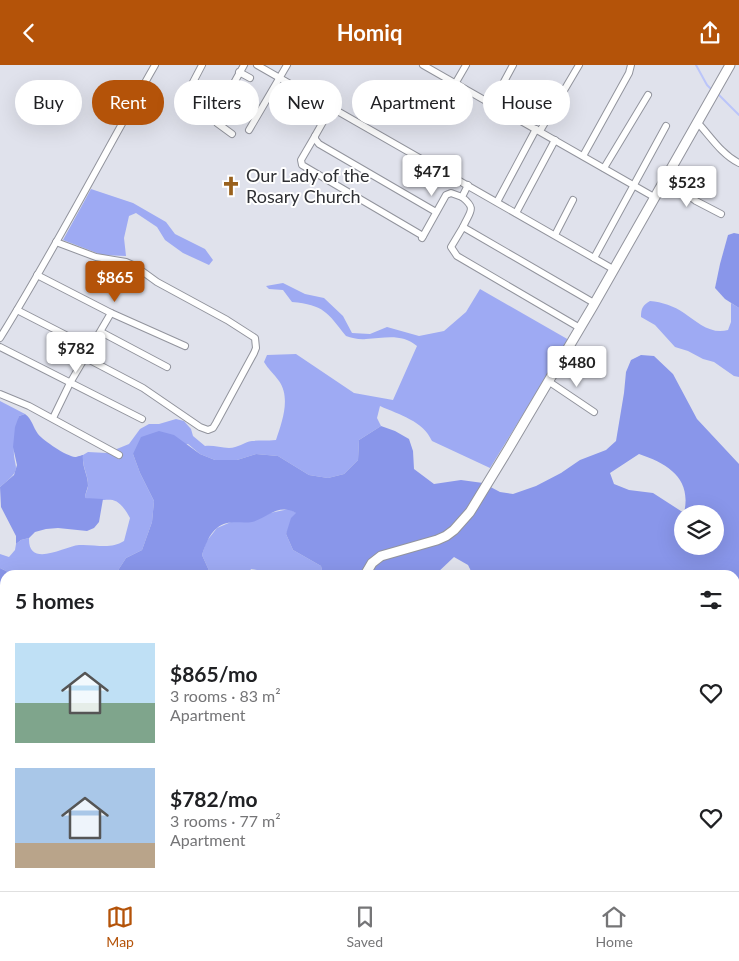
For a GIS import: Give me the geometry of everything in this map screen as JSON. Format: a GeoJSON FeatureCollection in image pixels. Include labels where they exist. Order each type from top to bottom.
{"type":"FeatureCollection","features":[{"type":"Feature","properties":{"kind":"main road"},"geometry":{"type":"LineString","coordinates":[[368,570],[372,563],[381,556],[437,540],[454,530],[470,512],[580,328],[730,65]]}},
{"type":"Feature","properties":{"kind":"street"},"geometry":{"type":"LineString","coordinates":[[0,337],[56,242],[104,153],[155,65]]}},
{"type":"Feature","properties":{"kind":"street"},"geometry":{"type":"LineString","coordinates":[[194,80],[202,65]]}},
{"type":"Feature","properties":{"kind":"street"},"geometry":{"type":"LineString","coordinates":[[232,135],[217,123],[214,117],[244,65]]}},
{"type":"Feature","properties":{"kind":"street"},"geometry":{"type":"LineString","coordinates":[[257,65],[284,80]]}},
{"type":"Feature","properties":{"kind":"street"},"geometry":{"type":"LineString","coordinates":[[249,130],[287,65]]}},
{"type":"Feature","properties":{"kind":"street"},"geometry":{"type":"LineString","coordinates":[[423,65],[449,80]]}},
{"type":"Feature","properties":{"kind":"street"},"geometry":{"type":"LineString","coordinates":[[458,80],[466,65]]}},
{"type":"Feature","properties":{"kind":"street"},"geometry":{"type":"LineString","coordinates":[[505,80],[513,65]]}},
{"type":"Feature","properties":{"kind":"street"},"geometry":{"type":"LineString","coordinates":[[498,202],[538,130],[579,65]]}},
{"type":"Feature","properties":{"kind":"street"},"geometry":{"type":"LineString","coordinates":[[583,156],[629,73],[631,65]]}},
{"type":"Feature","properties":{"kind":"street"},"geometry":{"type":"LineString","coordinates":[[239,72],[250,79]]}},
{"type":"Feature","properties":{"kind":"street"},"geometry":{"type":"LineString","coordinates":[[604,168],[648,95]]}},
{"type":"Feature","properties":{"kind":"street"},"geometry":{"type":"LineString","coordinates":[[342,112],[614,269]]}},
{"type":"Feature","properties":{"kind":"street"},"geometry":{"type":"LineString","coordinates":[[698,123],[732,159],[739,163]]}},
{"type":"Feature","properties":{"kind":"street"},"geometry":{"type":"LineString","coordinates":[[321,125],[302,160],[302,165],[422,237],[446,195],[451,193],[462,197],[471,206],[463,227],[452,247],[454,254],[580,328]]}},
{"type":"Feature","properties":{"kind":"street"},"geometry":{"type":"LineString","coordinates":[[529,125],[654,197]]}},
{"type":"Feature","properties":{"kind":"street"},"geometry":{"type":"LineString","coordinates":[[594,258],[666,126]]}},
{"type":"Feature","properties":{"kind":"street"},"geometry":{"type":"LineString","coordinates":[[315,136],[318,144],[436,212]]}},
{"type":"Feature","properties":{"kind":"street"},"geometry":{"type":"LineString","coordinates":[[516,213],[555,140]]}},
{"type":"Feature","properties":{"kind":"street"},"geometry":{"type":"LineString","coordinates":[[666,177],[696,201],[721,214]]}},
{"type":"Feature","properties":{"kind":"street"},"geometry":{"type":"LineString","coordinates":[[462,197],[468,185]]}},
{"type":"Feature","properties":{"kind":"street"},"geometry":{"type":"LineString","coordinates":[[555,235],[574,200]]}},
{"type":"Feature","properties":{"kind":"street"},"geometry":{"type":"LineString","coordinates":[[463,227],[594,303]]}},
{"type":"Feature","properties":{"kind":"street"},"geometry":{"type":"LineString","coordinates":[[56,242],[102,258],[135,266],[166,288],[227,320],[255,338],[256,343],[254,353],[214,428],[208,430],[200,427],[143,389],[86,358]]}},
{"type":"Feature","properties":{"kind":"street"},"geometry":{"type":"LineString","coordinates":[[37,275],[111,313],[185,346]]}},
{"type":"Feature","properties":{"kind":"street"},"geometry":{"type":"LineString","coordinates":[[17,310],[91,348]]}},
{"type":"Feature","properties":{"kind":"street"},"geometry":{"type":"LineString","coordinates":[[52,418],[111,313]]}},
{"type":"Feature","properties":{"kind":"street"},"geometry":{"type":"LineString","coordinates":[[101,332],[167,367]]}},
{"type":"Feature","properties":{"kind":"street"},"geometry":{"type":"LineString","coordinates":[[0,347],[142,419]]}},
{"type":"Feature","properties":{"kind":"street"},"geometry":{"type":"LineString","coordinates":[[548,381],[594,412]]}},
{"type":"Feature","properties":{"kind":"street"},"geometry":{"type":"LineString","coordinates":[[0,394],[30,406],[119,455]]}},
{"type":"Feature","properties":{"kind":"shaded area"},"geometry":{"type":"Polygon","coordinates":[[[91,189],[133,203],[166,222],[175,234],[205,249],[213,260],[209,265],[183,253],[165,240],[157,227],[136,213],[129,216],[124,238],[126,256],[102,255],[63,240],[91,189]]]}},
{"type":"Feature","properties":{"kind":"shaded area"},"geometry":{"type":"Polygon","coordinates":[[[739,234],[739,308],[725,299],[715,288],[728,235],[739,234]]]}},
{"type":"Feature","properties":{"kind":"shaded area"},"geometry":{"type":"Polygon","coordinates":[[[283,283],[305,294],[324,298],[343,316],[352,333],[370,334],[387,327],[419,336],[444,331],[466,312],[480,289],[569,340],[490,468],[432,441],[423,428],[403,416],[380,406],[377,418],[381,426],[359,440],[358,460],[344,474],[328,478],[309,475],[278,456],[256,454],[237,460],[215,460],[200,454],[188,444],[133,454],[154,501],[152,522],[142,550],[126,558],[118,570],[4,570],[0,568],[0,554],[9,557],[15,550],[16,544],[21,540],[29,538],[30,547],[34,552],[41,554],[79,545],[108,546],[124,541],[130,518],[120,504],[110,500],[85,498],[88,483],[83,455],[88,452],[107,453],[129,444],[140,429],[149,424],[159,424],[176,419],[184,421],[191,429],[193,436],[205,446],[232,448],[252,441],[276,440],[281,426],[285,402],[283,388],[264,362],[267,355],[296,354],[354,393],[393,400],[417,346],[405,339],[399,338],[361,339],[346,336],[324,311],[311,305],[292,302],[283,290],[269,289],[266,286],[283,283]]]}},
{"type":"Feature","properties":{"kind":"shaded area"},"geometry":{"type":"Polygon","coordinates":[[[650,301],[672,306],[704,327],[716,331],[728,330],[731,322],[731,303],[739,308],[739,377],[734,376],[714,362],[675,347],[655,325],[641,317],[643,307],[650,301]]]}},
{"type":"Feature","properties":{"kind":"shaded area"},"geometry":{"type":"Polygon","coordinates":[[[641,355],[654,356],[673,374],[697,419],[739,464],[739,570],[470,570],[468,565],[454,557],[440,570],[322,570],[321,566],[293,550],[286,534],[291,518],[296,513],[290,510],[278,510],[252,522],[234,522],[221,525],[214,531],[202,555],[209,570],[118,570],[126,558],[142,550],[152,522],[154,501],[133,454],[141,437],[159,431],[174,435],[200,454],[215,460],[237,460],[256,454],[278,456],[309,475],[328,478],[344,474],[358,460],[359,440],[381,426],[409,439],[413,451],[414,469],[434,484],[461,480],[483,483],[500,492],[513,494],[536,486],[561,473],[580,460],[606,450],[616,441],[626,372],[631,360],[641,355]],[[639,454],[610,473],[614,484],[629,490],[653,493],[674,507],[674,555],[724,555],[724,505],[685,505],[685,491],[681,482],[676,474],[660,463],[639,454]]]}},
{"type":"Feature","properties":{"kind":"shaded area"},"geometry":{"type":"Polygon","coordinates":[[[0,401],[25,414],[19,416],[15,434],[15,471],[0,487],[0,401]]]}},
{"type":"Feature","properties":{"kind":"shaded area"},"geometry":{"type":"Polygon","coordinates":[[[25,414],[38,434],[50,444],[71,456],[83,455],[88,486],[85,498],[103,499],[99,522],[94,528],[87,531],[58,528],[46,529],[35,532],[29,538],[21,540],[16,544],[16,536],[1,507],[0,487],[14,475],[17,465],[13,447],[15,427],[19,416],[25,414]]]}},
{"type":"Feature","properties":{"kind":"shaded area"},"geometry":{"type":"Polygon","coordinates":[[[289,509],[297,513],[286,534],[293,550],[321,566],[322,570],[209,570],[202,555],[206,542],[217,528],[231,522],[253,521],[270,513],[289,509]]]}},
{"type":"Feature","properties":{"kind":"waterway"},"geometry":{"type":"LineString","coordinates":[[696,65],[707,85],[712,90]]}},
{"type":"Feature","properties":{"kind":"waterway"},"geometry":{"type":"LineString","coordinates":[[718,94],[739,115]]}},
{"type":"Feature","properties":{"kind":"place","name":"Our Lady of the Rosary Church"},"geometry":{"type":"Point","coordinates":[231,186]}}]}
